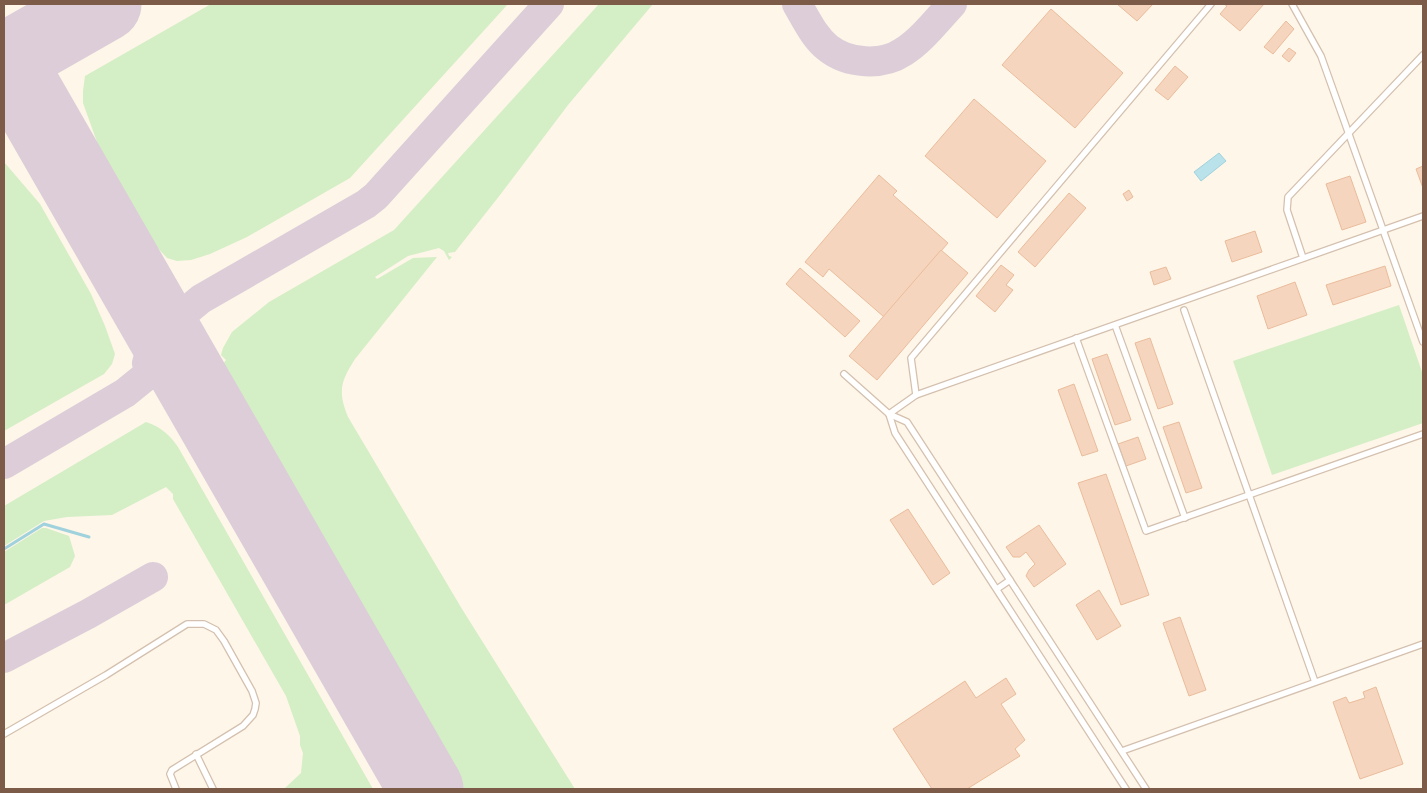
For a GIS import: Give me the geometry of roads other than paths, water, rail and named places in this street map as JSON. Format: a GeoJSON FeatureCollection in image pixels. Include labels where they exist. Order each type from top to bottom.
{"type":"FeatureCollection","features":[{"type":"Feature","properties":{"kind":"lane"},"geometry":{"type":"LineString","coordinates":[[916,395],[911,358],[1211,4]]}},
{"type":"Feature","properties":{"kind":"lane"},"geometry":{"type":"LineString","coordinates":[[1292,4],[1322,56],[1423,342]]}},
{"type":"Feature","properties":{"kind":"lane"},"geometry":{"type":"LineString","coordinates":[[1303,258],[1287,210],[1288,197],[1423,55]]}},
{"type":"Feature","properties":{"kind":"lane"},"geometry":{"type":"LineString","coordinates":[[889,414],[916,395],[1423,216]]}},
{"type":"Feature","properties":{"kind":"lane"},"geometry":{"type":"LineString","coordinates":[[1184,310],[1315,682]]}},
{"type":"Feature","properties":{"kind":"lane"},"geometry":{"type":"LineString","coordinates":[[1115,325],[1185,518]]}},
{"type":"Feature","properties":{"kind":"lane"},"geometry":{"type":"LineString","coordinates":[[1076,338],[1146,531],[1423,434]]}},
{"type":"Feature","properties":{"kind":"lane"},"geometry":{"type":"LineString","coordinates":[[844,374],[889,414],[906,422],[1146,789]]}},
{"type":"Feature","properties":{"kind":"lane"},"geometry":{"type":"LineString","coordinates":[[889,414],[895,433],[1126,789]]}},
{"type":"Feature","properties":{"kind":"lane"},"geometry":{"type":"LineString","coordinates":[[997,589],[1010,580]]}},
{"type":"Feature","properties":{"kind":"lane"},"geometry":{"type":"LineString","coordinates":[[4,734],[106,675],[187,624],[198,623],[211,627],[221,636],[252,691],[256,702],[253,715],[243,726],[172,770],[170,774],[176,789]]}},
{"type":"Feature","properties":{"kind":"lane"},"geometry":{"type":"LineString","coordinates":[[1122,751],[1423,644]]}},
{"type":"Feature","properties":{"kind":"lane"},"geometry":{"type":"LineString","coordinates":[[4,727],[11,729]]}},
{"type":"Feature","properties":{"kind":"lane"},"geometry":{"type":"LineString","coordinates":[[196,754],[214,789]]}},
{"type":"Feature","properties":{"kind":"water"},"geometry":{"type":"Polygon","coordinates":[[[1219,153],[1226,161],[1201,181],[1194,172],[1219,153]]]}},
{"type":"Feature","properties":{"kind":"waterway"},"geometry":{"type":"LineString","coordinates":[[4,549],[44,524],[89,537]]}}]}
